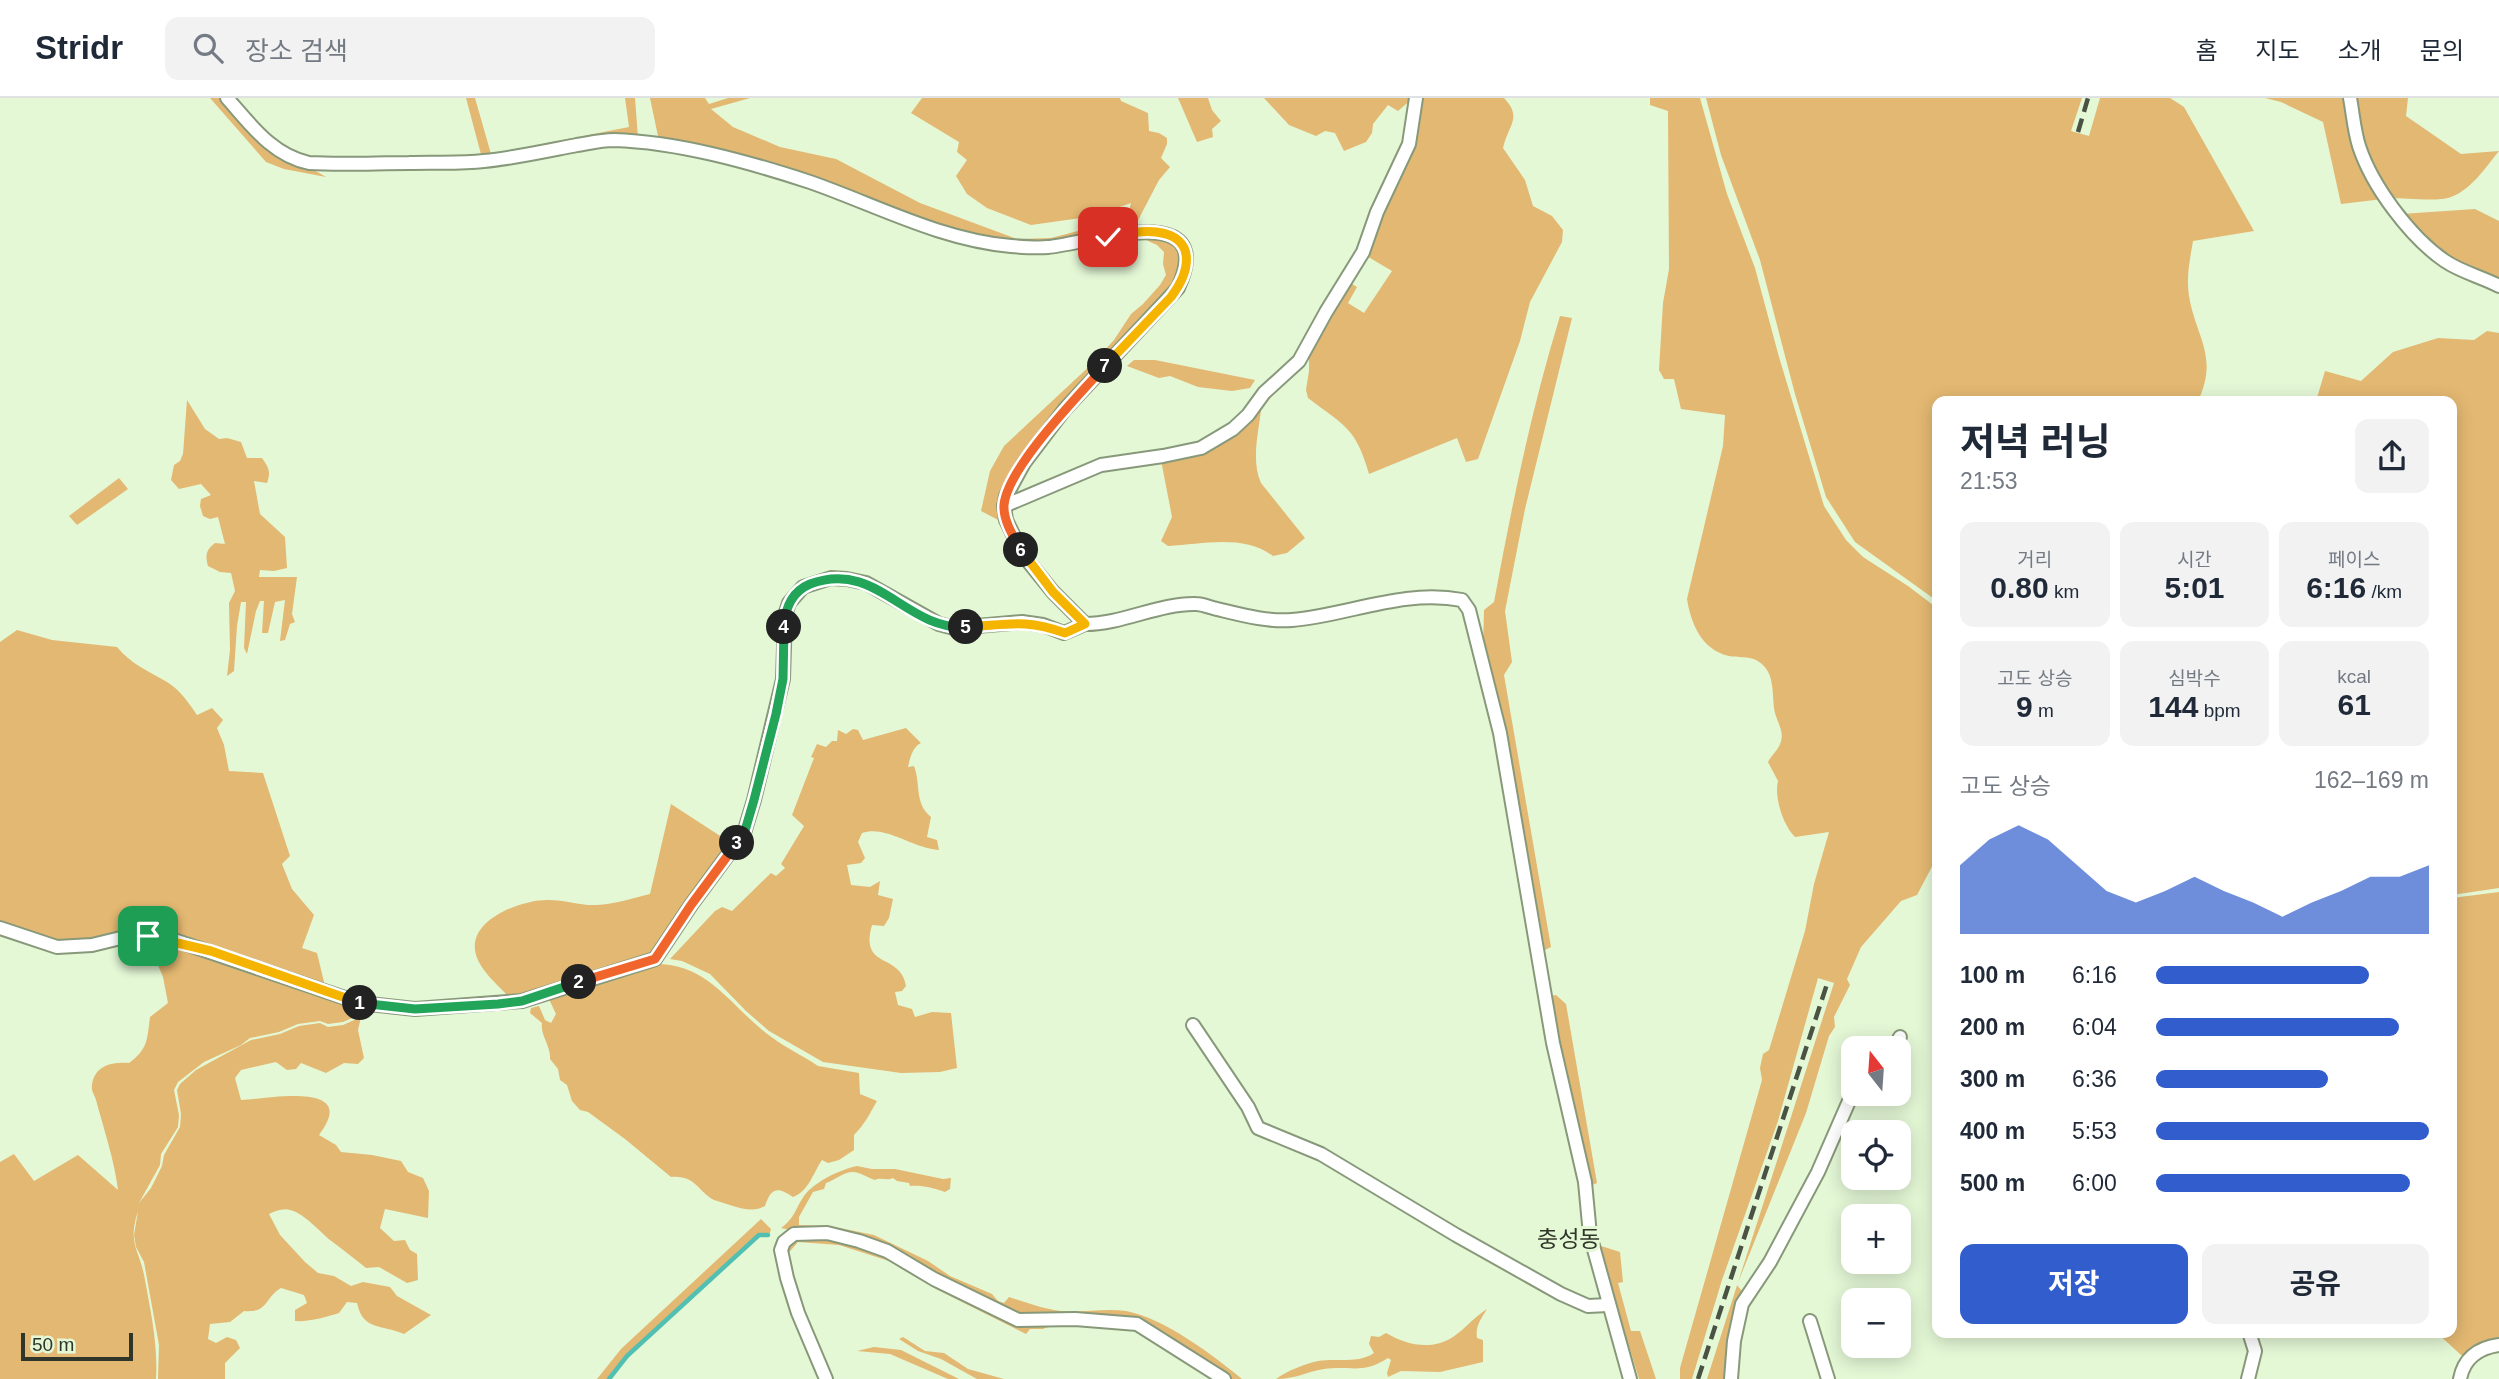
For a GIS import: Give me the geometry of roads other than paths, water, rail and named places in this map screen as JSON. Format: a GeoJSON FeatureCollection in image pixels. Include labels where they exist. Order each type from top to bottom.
{"type":"FeatureCollection","features":[{"type":"Feature","properties":{"kind":"street"},"geometry":{"type":"LineString","coordinates":[[227,98],[272,147],[296,160],[309,163],[482,162],[610,140],[648,142],[715,155],[810,182],[901,218],[981,242],[1048,247],[1134,232],[1158,232],[1176,237],[1187,254],[1187,268],[1178,288],[1065,409],[1014,480],[1004,506],[1006,520],[1023,555],[1053,592],[1085,624]]}},
{"type":"Feature","properties":{"kind":"street"},"geometry":{"type":"LineString","coordinates":[[1004,506],[1101,465],[1201,448],[1233,429],[1248,415],[1264,393],[1299,361],[1363,252],[1377,212],[1409,144],[1416,98]]}},
{"type":"Feature","properties":{"kind":"street"},"geometry":{"type":"LineString","coordinates":[[2350,98],[2360,148],[2371,172],[2398,216],[2429,249],[2447,262],[2499,286]]}},
{"type":"Feature","properties":{"kind":"street"},"geometry":{"type":"LineString","coordinates":[[0,928],[57,947],[92,944],[129,936],[177,941],[360,1003],[383,1007],[415,1009],[522,1001],[655,959],[744,834],[783,679],[785,615],[789,603],[803,587],[831,578],[866,583],[915,612],[954,628],[1022,622],[1044,625],[1065,633],[1085,624],[1102,624],[1159,610],[1199,604],[1261,619],[1290,620],[1405,598],[1447,597],[1462,600],[1469,610],[1500,733],[1553,1043],[1585,1182],[1590,1235],[1630,1379]]}},
{"type":"Feature","properties":{"kind":"street"},"geometry":{"type":"LineString","coordinates":[[1193,1025],[1248,1107],[1258,1128],[1321,1154],[1456,1236],[1562,1294],[1588,1306],[1608,1305]]}},
{"type":"Feature","properties":{"kind":"street"},"geometry":{"type":"LineString","coordinates":[[1731,1379],[1734,1341],[1742,1304],[1770,1262],[1812,1184],[1847,1106]]}},
{"type":"Feature","properties":{"kind":"street"},"geometry":{"type":"LineString","coordinates":[[826,1379],[798,1314],[787,1278],[781,1250],[784,1242],[794,1234],[827,1233],[887,1251],[934,1279],[1018,1320],[1075,1319],[1137,1324],[1224,1379]]}},
{"type":"Feature","properties":{"kind":"street"},"geometry":{"type":"LineString","coordinates":[[1810,1321],[1828,1379]]}},
{"type":"Feature","properties":{"kind":"street"},"geometry":{"type":"LineString","coordinates":[[2248,1379],[2255,1351],[2251,1338]]}},
{"type":"Feature","properties":{"kind":"street"},"geometry":{"type":"LineString","coordinates":[[2460,1379],[2463,1364],[2470,1357],[2487,1347],[2499,1345]]}},
{"type":"Feature","properties":{"kind":"waterway"},"geometry":{"type":"LineString","coordinates":[[609,1379],[627,1356],[759,1235],[768,1235]]}},
{"type":"Feature","properties":{"kind":"railway"},"geometry":{"type":"LineString","coordinates":[[2078,132],[2088,98]]}},
{"type":"Feature","properties":{"kind":"railway"},"geometry":{"type":"LineString","coordinates":[[1698,1379],[1828,981]]}},
{"type":"Feature","properties":{"kind":"district","name":"충성동"},"geometry":{"type":"Point","coordinates":[1569,1239]}}]}
